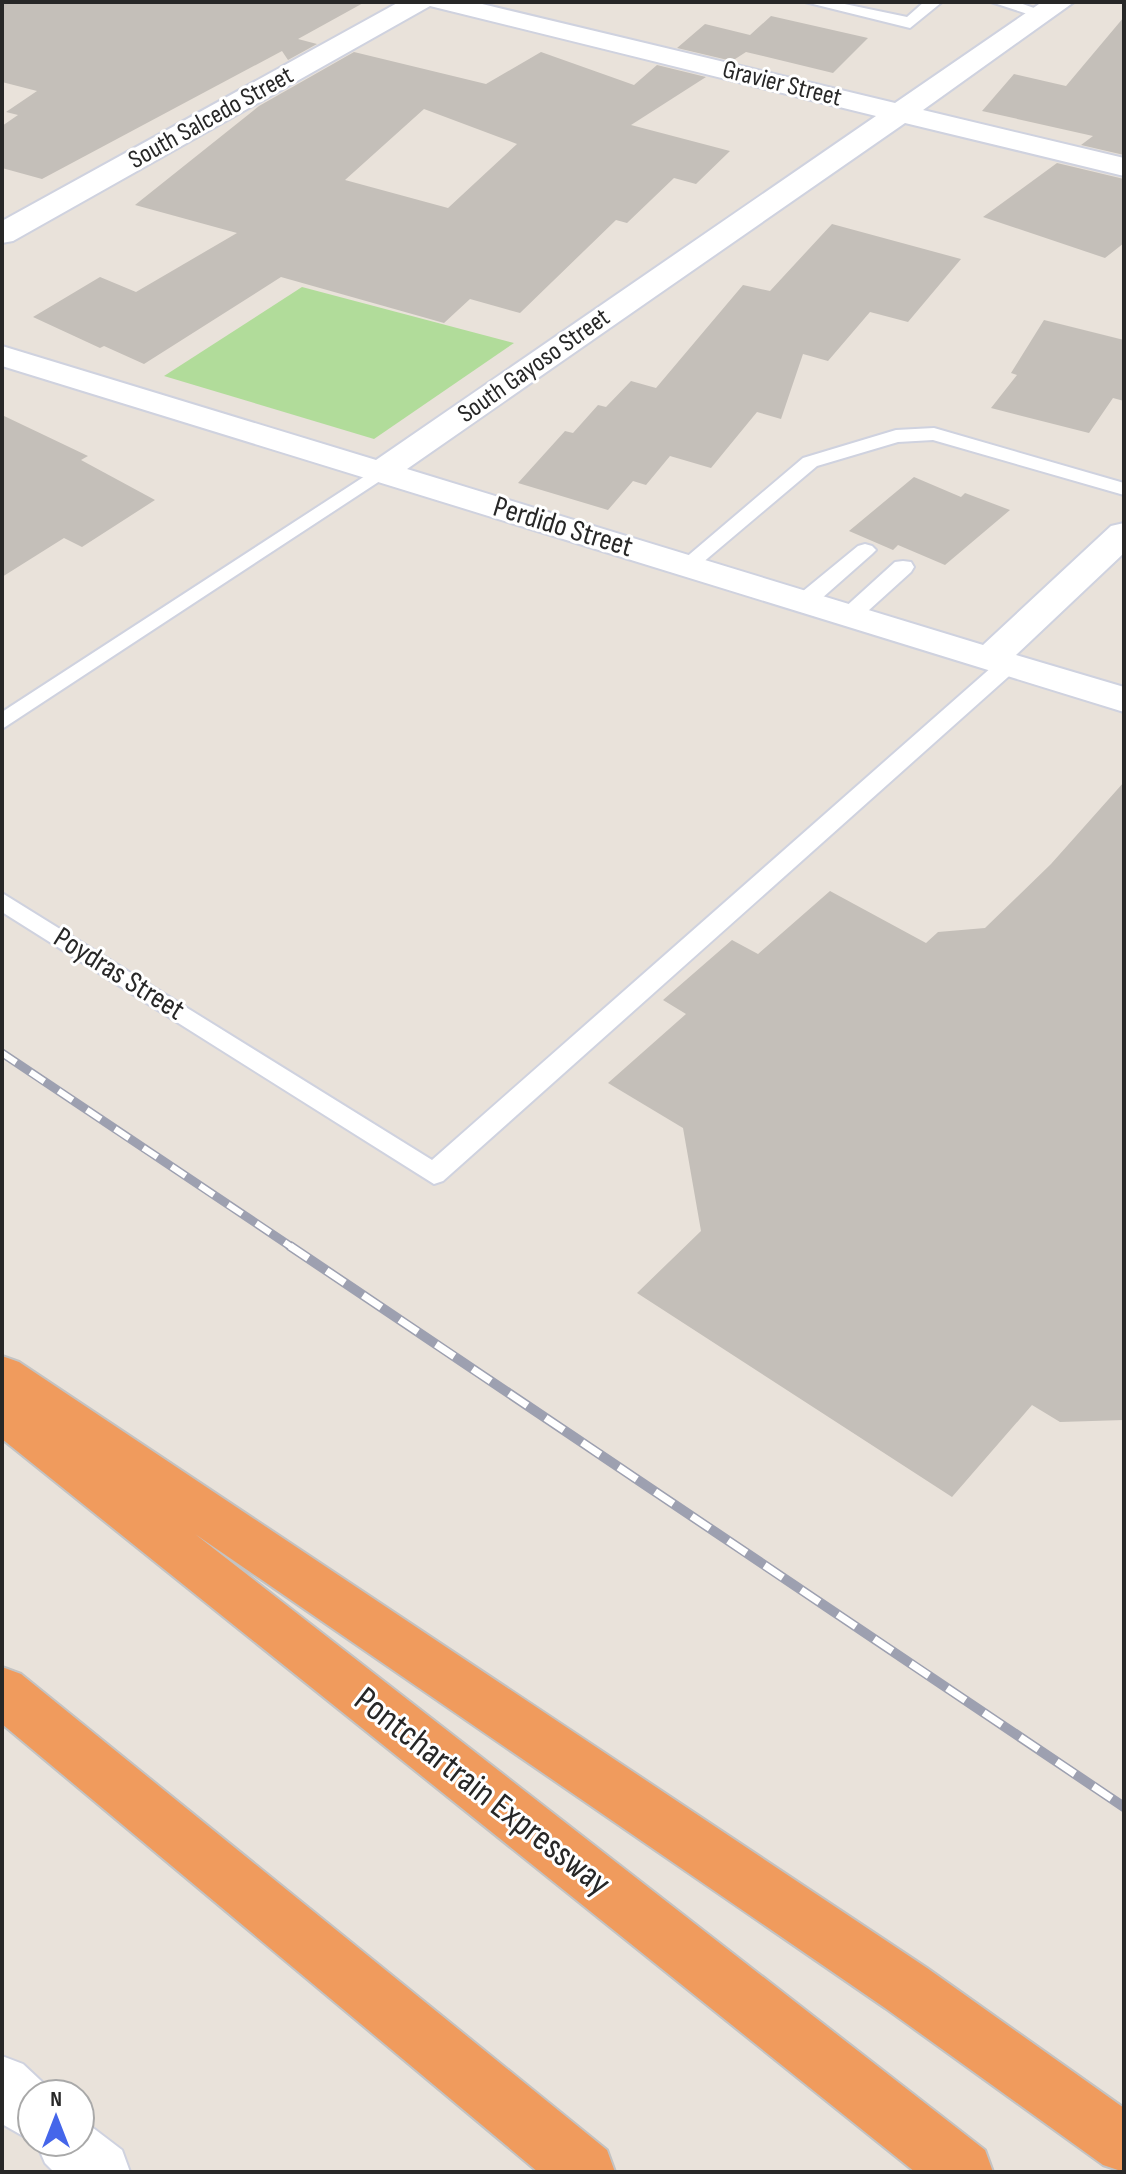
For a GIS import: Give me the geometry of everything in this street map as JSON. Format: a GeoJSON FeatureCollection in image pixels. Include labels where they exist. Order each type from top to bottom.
{"type":"FeatureCollection","features":[{"type":"Feature","properties":{"kind":"highway"},"geometry":{"type":"LineString","coordinates":[[2,1376],[893,1979],[1124,2144]]}},
{"type":"Feature","properties":{"kind":"highway","name":"Pontchartrain Expressway"},"geometry":{"type":"LineString","coordinates":[[2,1411],[963,2172]]}},
{"type":"Feature","properties":{"kind":"highway"},"geometry":{"type":"LineString","coordinates":[[2,1691],[585,2172]]}},
{"type":"Feature","properties":{"kind":"street","name":"South Salcedo Street"},"geometry":{"type":"LineString","coordinates":[[2,234],[419,2]]}},
{"type":"Feature","properties":{"kind":"street","name":"Gravier Street"},"geometry":{"type":"LineString","coordinates":[[440,2],[1124,167]]}},
{"type":"Feature","properties":{"kind":"street","name":"South Gayoso Street"},"geometry":{"type":"LineString","coordinates":[[382,471],[1051,8]]}},
{"type":"Feature","properties":{"kind":"street","name":"Perdido Street"},"geometry":{"type":"LineString","coordinates":[[2,356],[1124,700]]}},
{"type":"Feature","properties":{"kind":"street"},"geometry":{"type":"LineString","coordinates":[[1000,661],[1124,534]]}},
{"type":"Feature","properties":{"kind":"street"},"geometry":{"type":"LineString","coordinates":[[84,2158],[100,2172]]}},
{"type":"Feature","properties":{"kind":"lane"},"geometry":{"type":"LineString","coordinates":[[813,2],[910,23],[934,2]]}},
{"type":"Feature","properties":{"kind":"lane"},"geometry":{"type":"LineString","coordinates":[[999,2],[1051,8]]}},
{"type":"Feature","properties":{"kind":"lane"},"geometry":{"type":"LineString","coordinates":[[688,565],[810,462],[896,436],[934,434],[1124,489]]}},
{"type":"Feature","properties":{"kind":"lane","name":"South Gayoso Street"},"geometry":{"type":"LineString","coordinates":[[2,722],[382,471]]}},
{"type":"Feature","properties":{"kind":"lane"},"geometry":{"type":"LineString","coordinates":[[805,601],[865,550]]}},
{"type":"Feature","properties":{"kind":"lane"},"geometry":{"type":"LineString","coordinates":[[850,615],[903,567]]}},
{"type":"Feature","properties":{"kind":"lane","name":"Poydras Street"},"geometry":{"type":"LineString","coordinates":[[2,901],[434,1174],[1000,661]]}},
{"type":"Feature","properties":{"kind":"green space"},"geometry":{"type":"Polygon","coordinates":[[[302,287],[514,343],[374,439],[164,376],[302,287]]]}},
{"type":"Feature","properties":{"kind":"building"},"geometry":{"type":"Polygon","coordinates":[[[2,2],[365,2],[298,39],[317,44],[288,60],[282,51],[42,179],[2,168],[2,126],[18,115],[6,112],[37,91],[2,82],[2,2]]]}},
{"type":"Feature","properties":{"kind":"building"},"geometry":{"type":"Polygon","coordinates":[[[771,16],[868,38],[833,73],[746,52],[732,61],[677,48],[705,24],[750,35],[771,16]]]}},
{"type":"Feature","properties":{"kind":"building"},"geometry":{"type":"Polygon","coordinates":[[[1124,17],[1124,155],[1081,145],[1093,136],[982,111],[1014,74],[1066,86],[1124,17]]]}},
{"type":"Feature","properties":{"kind":"building"},"geometry":{"type":"Polygon","coordinates":[[[354,52],[486,84],[541,52],[634,85],[657,65],[706,77],[631,125],[730,151],[696,184],[674,178],[627,223],[616,220],[520,313],[470,299],[444,323],[281,277],[144,364],[104,346],[100,348],[33,317],[100,277],[136,292],[237,233],[135,205],[259,106],[354,52]],[[424,109],[345,180],[448,208],[517,144],[424,109]]]}},
{"type":"Feature","properties":{"kind":"building"},"geometry":{"type":"Polygon","coordinates":[[[1057,163],[1124,179],[1124,243],[1105,258],[983,217],[1057,163]]]}},
{"type":"Feature","properties":{"kind":"building"},"geometry":{"type":"Polygon","coordinates":[[[832,224],[961,259],[908,322],[870,312],[828,361],[803,354],[781,419],[757,412],[711,468],[670,456],[646,485],[633,481],[608,510],[518,483],[565,431],[573,433],[598,405],[606,407],[631,381],[656,388],[743,285],[770,291],[832,224]]]}},
{"type":"Feature","properties":{"kind":"building"},"geometry":{"type":"Polygon","coordinates":[[[1044,320],[1124,340],[1124,401],[1113,398],[1089,433],[991,408],[1017,375],[1011,373],[1044,320]]]}},
{"type":"Feature","properties":{"kind":"building"},"geometry":{"type":"Polygon","coordinates":[[[2,415],[88,456],[81,460],[155,500],[82,547],[64,538],[2,577],[2,415]]]}},
{"type":"Feature","properties":{"kind":"building"},"geometry":{"type":"Polygon","coordinates":[[[914,477],[961,497],[965,493],[1010,510],[945,565],[898,545],[893,550],[849,531],[914,477]]]}},
{"type":"Feature","properties":{"kind":"building"},"geometry":{"type":"Polygon","coordinates":[[[1124,782],[1124,1420],[1060,1422],[1032,1405],[952,1497],[637,1293],[701,1231],[683,1128],[608,1083],[686,1014],[663,1000],[732,940],[758,954],[830,891],[926,943],[938,932],[985,928],[1051,864],[1124,782]]]}},
{"type":"Feature","properties":{"kind":"railway"},"geometry":{"type":"LineString","coordinates":[[2,1053],[293,1248]]}},
{"type":"Feature","properties":{"kind":"railway"},"geometry":{"type":"LineString","coordinates":[[290,1246],[1124,1807]]}}]}
